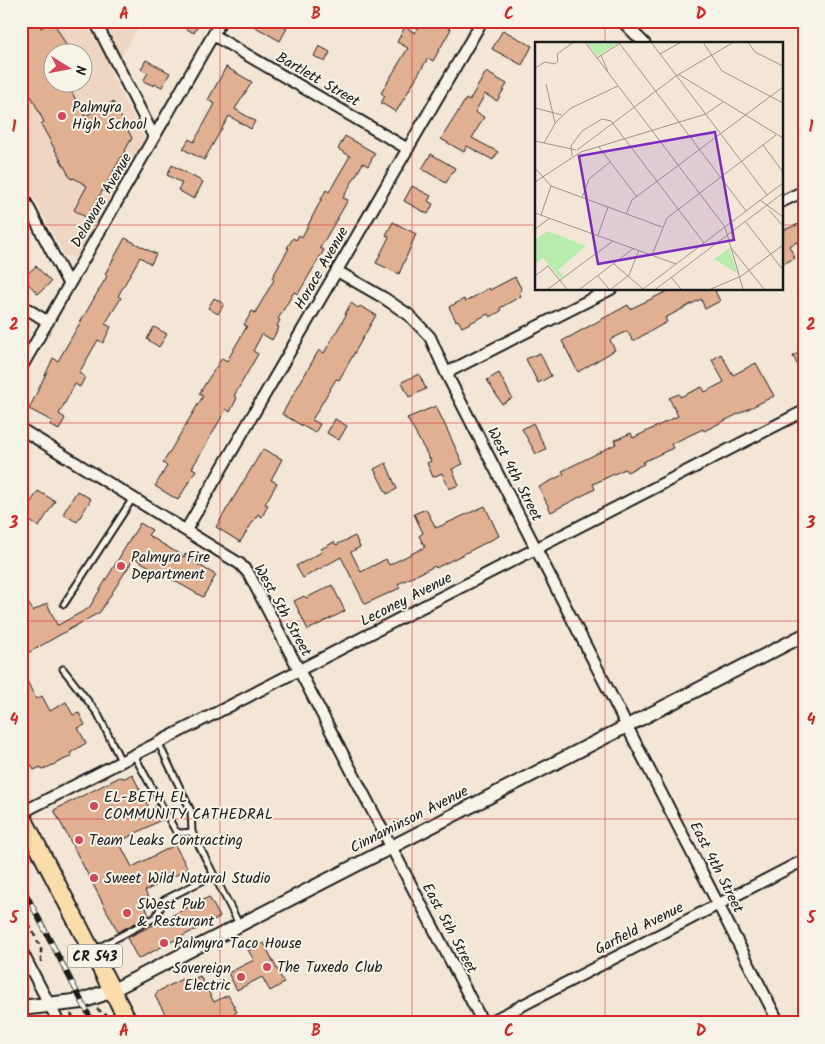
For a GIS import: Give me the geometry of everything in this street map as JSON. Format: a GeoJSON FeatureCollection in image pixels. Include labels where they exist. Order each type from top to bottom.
{"type":"FeatureCollection","features":[{"type":"Feature","properties":{"kind":"main road","name":"CR 543"},"geometry":{"type":"LineString","coordinates":[[21,813],[129,1023]]}},
{"type":"Feature","properties":{"kind":"main road","name":"Cinnaminson Avenue"},"geometry":{"type":"LineString","coordinates":[[21,1008],[82,1001],[112,990]]}},
{"type":"Feature","properties":{"kind":"street"},"geometry":{"type":"LineString","coordinates":[[95,21],[154,137]]}},
{"type":"Feature","properties":{"kind":"street","name":"Delaware Avenue"},"geometry":{"type":"LineString","coordinates":[[21,368],[221,21]]}},
{"type":"Feature","properties":{"kind":"street","name":"Horace Avenue"},"geometry":{"type":"LineString","coordinates":[[186,530],[482,21]]}},
{"type":"Feature","properties":{"kind":"street"},"geometry":{"type":"LineString","coordinates":[[622,21],[643,42]]}},
{"type":"Feature","properties":{"kind":"street","name":"Bartlett Street"},"geometry":{"type":"LineString","coordinates":[[213,35],[408,149]]}},
{"type":"Feature","properties":{"kind":"street"},"geometry":{"type":"LineString","coordinates":[[782,202],[804,191]]}},
{"type":"Feature","properties":{"kind":"street"},"geometry":{"type":"LineString","coordinates":[[21,193],[69,285]]}},
{"type":"Feature","properties":{"kind":"street","name":"West 4th Street"},"geometry":{"type":"LineString","coordinates":[[337,271],[409,315],[430,337],[446,373],[628,726]]}},
{"type":"Feature","properties":{"kind":"street"},"geometry":{"type":"LineString","coordinates":[[446,373],[609,290]]}},
{"type":"Feature","properties":{"kind":"street"},"geometry":{"type":"LineString","coordinates":[[21,305],[48,322]]}},
{"type":"Feature","properties":{"kind":"street","name":"Leconey Avenue"},"geometry":{"type":"LineString","coordinates":[[21,813],[804,411]]}},
{"type":"Feature","properties":{"kind":"street","name":"West 5th Street"},"geometry":{"type":"LineString","coordinates":[[21,429],[240,564],[249,574],[391,847]]}},
{"type":"Feature","properties":{"kind":"street","name":"Cinnaminson Avenue"},"geometry":{"type":"LineString","coordinates":[[112,990],[804,635]]}},
{"type":"Feature","properties":{"kind":"street","name":"East 4th Street"},"geometry":{"type":"LineString","coordinates":[[628,726],[779,1023]]}},
{"type":"Feature","properties":{"kind":"street","name":"East 5th Street"},"geometry":{"type":"LineString","coordinates":[[391,847],[483,1023]]}},
{"type":"Feature","properties":{"kind":"street","name":"Garfield Avenue"},"geometry":{"type":"LineString","coordinates":[[488,1023],[804,860]]}},
{"type":"Feature","properties":{"kind":"street"},"geometry":{"type":"LineString","coordinates":[[21,950],[60,1023]]}},
{"type":"Feature","properties":{"kind":"lane"},"geometry":{"type":"LineString","coordinates":[[64,604],[133,498]]}},
{"type":"Feature","properties":{"kind":"lane"},"geometry":{"type":"LineString","coordinates":[[63,670],[98,714],[121,761]]}},
{"type":"Feature","properties":{"kind":"lane"},"geometry":{"type":"LineString","coordinates":[[158,742],[191,811],[192,832],[240,925]]}},
{"type":"Feature","properties":{"kind":"lane"},"geometry":{"type":"LineString","coordinates":[[134,755],[174,830],[179,833],[192,832]]}},
{"type":"Feature","properties":{"kind":"lane"},"geometry":{"type":"LineString","coordinates":[[92,951],[156,916],[164,900],[214,875]]}},
{"type":"Feature","properties":{"kind":"path"},"geometry":{"type":"LineString","coordinates":[[21,908],[42,948],[41,962],[44,969]]}},
{"type":"Feature","properties":{"kind":"path"},"geometry":{"type":"LineString","coordinates":[[21,983],[24,981],[26,991]]}},
{"type":"Feature","properties":{"kind":"path"},"geometry":{"type":"LineString","coordinates":[[92,1010],[103,1011],[112,1023]]}},
{"type":"Feature","properties":{"kind":"path"},"geometry":{"type":"LineString","coordinates":[[70,1014],[74,1023]]}},
{"type":"Feature","properties":{"kind":"shaded area"},"geometry":{"type":"Polygon","coordinates":[[[21,21],[142,21],[111,75],[146,142],[80,255],[76,258],[64,255],[21,173],[21,21]]]}},
{"type":"Feature","properties":{"kind":"building","name":"Palmyra High School"},"geometry":{"type":"Polygon","coordinates":[[[21,21],[37,21],[41,28],[53,21],[65,42],[42,42],[42,92],[72,92],[85,116],[113,102],[132,138],[87,218],[74,210],[87,186],[74,178],[71,179],[41,124],[44,122],[31,96],[21,102],[21,21]]]}},
{"type":"Feature","properties":{"kind":"building"},"geometry":{"type":"Polygon","coordinates":[[[172,21],[200,21],[194,33],[172,21]]]}},
{"type":"Feature","properties":{"kind":"building"},"geometry":{"type":"Polygon","coordinates":[[[245,21],[275,21],[287,28],[280,41],[245,21]]]}},
{"type":"Feature","properties":{"kind":"building"},"geometry":{"type":"Polygon","coordinates":[[[421,21],[451,21],[447,27],[451,29],[433,61],[428,58],[396,112],[381,103],[385,96],[381,93],[408,48],[397,42],[405,27],[415,33],[421,21]]]}},
{"type":"Feature","properties":{"kind":"building"},"geometry":{"type":"Polygon","coordinates":[[[503,30],[532,46],[522,65],[492,49],[503,30]]]}},
{"type":"Feature","properties":{"kind":"building"},"geometry":{"type":"Polygon","coordinates":[[[319,46],[330,52],[325,62],[314,56],[319,46]]]}},
{"type":"Feature","properties":{"kind":"building"},"geometry":{"type":"Polygon","coordinates":[[[146,60],[170,73],[162,87],[143,81],[148,73],[141,69],[146,60]]]}},
{"type":"Feature","properties":{"kind":"building"},"geometry":{"type":"Polygon","coordinates":[[[226,67],[252,82],[235,109],[255,121],[251,129],[229,116],[204,160],[183,149],[189,139],[194,142],[215,104],[208,100],[226,67]]]}},
{"type":"Feature","properties":{"kind":"building"},"geometry":{"type":"Polygon","coordinates":[[[486,72],[507,84],[497,101],[485,94],[475,112],[484,117],[472,138],[498,152],[493,160],[467,146],[464,152],[441,139],[466,99],[469,101],[486,72]]]}},
{"type":"Feature","properties":{"kind":"building"},"geometry":{"type":"Polygon","coordinates":[[[345,136],[375,153],[368,166],[363,163],[343,198],[348,200],[320,248],[324,250],[298,294],[294,292],[278,319],[280,320],[277,326],[279,327],[272,340],[262,334],[253,351],[258,354],[234,396],[237,398],[230,412],[226,409],[192,468],[196,470],[178,500],[155,486],[167,466],[163,463],[203,396],[199,394],[222,358],[227,361],[247,326],[244,325],[252,311],[255,313],[274,280],[272,278],[293,238],[296,240],[299,235],[302,237],[326,190],[329,192],[350,156],[338,149],[345,136]]]}},
{"type":"Feature","properties":{"kind":"building"},"geometry":{"type":"Polygon","coordinates":[[[431,154],[455,168],[446,183],[422,169],[431,154]]]}},
{"type":"Feature","properties":{"kind":"building"},"geometry":{"type":"Polygon","coordinates":[[[172,165],[203,182],[194,199],[178,190],[182,183],[167,175],[172,165]]]}},
{"type":"Feature","properties":{"kind":"building"},"geometry":{"type":"Polygon","coordinates":[[[412,186],[431,196],[428,201],[433,204],[428,214],[404,201],[412,186]]]}},
{"type":"Feature","properties":{"kind":"building"},"geometry":{"type":"Polygon","coordinates":[[[393,222],[416,234],[399,274],[376,263],[389,237],[386,235],[393,222]]]}},
{"type":"Feature","properties":{"kind":"building"},"geometry":{"type":"Polygon","coordinates":[[[804,222],[804,239],[789,246],[795,258],[782,264],[782,231],[804,222]]]}},
{"type":"Feature","properties":{"kind":"building"},"geometry":{"type":"Polygon","coordinates":[[[125,238],[156,254],[151,264],[140,257],[118,296],[121,298],[105,324],[111,327],[103,343],[98,340],[79,373],[85,377],[80,387],[75,384],[59,414],[65,418],[59,430],[50,425],[52,421],[29,409],[53,358],[58,361],[107,276],[105,274],[125,238]]]}},
{"type":"Feature","properties":{"kind":"building"},"geometry":{"type":"Polygon","coordinates":[[[36,266],[51,282],[38,294],[23,278],[36,266]]]}},
{"type":"Feature","properties":{"kind":"building"},"geometry":{"type":"Polygon","coordinates":[[[515,277],[522,290],[519,292],[521,296],[500,308],[501,311],[490,317],[488,314],[462,327],[458,320],[456,321],[449,307],[464,299],[465,302],[489,288],[490,290],[515,277]]]}},
{"type":"Feature","properties":{"kind":"building"},"geometry":{"type":"Polygon","coordinates":[[[670,290],[718,290],[715,291],[720,301],[705,309],[701,299],[665,318],[667,322],[633,341],[627,331],[610,340],[615,350],[578,372],[562,341],[628,305],[630,309],[670,290]]]}},
{"type":"Feature","properties":{"kind":"building"},"geometry":{"type":"Polygon","coordinates":[[[214,298],[224,304],[218,314],[208,308],[214,298]]]}},
{"type":"Feature","properties":{"kind":"building"},"geometry":{"type":"Polygon","coordinates":[[[351,303],[376,315],[339,380],[336,379],[312,420],[320,424],[315,433],[282,414],[319,350],[324,353],[351,303]]]}},
{"type":"Feature","properties":{"kind":"building"},"geometry":{"type":"Polygon","coordinates":[[[154,327],[167,334],[159,347],[147,339],[154,327]]]}},
{"type":"Feature","properties":{"kind":"building"},"geometry":{"type":"Polygon","coordinates":[[[804,350],[804,378],[793,356],[804,350]]]}},
{"type":"Feature","properties":{"kind":"building"},"geometry":{"type":"Polygon","coordinates":[[[540,353],[551,376],[538,383],[526,359],[540,353]]]}},
{"type":"Feature","properties":{"kind":"building"},"geometry":{"type":"Polygon","coordinates":[[[721,354],[733,375],[756,363],[774,396],[704,431],[703,429],[671,444],[673,448],[643,462],[644,464],[627,472],[625,469],[593,484],[595,489],[551,512],[539,487],[564,474],[562,471],[616,444],[615,440],[631,433],[633,438],[678,416],[669,398],[679,394],[680,397],[702,387],[705,392],[724,382],[712,360],[721,354]]]}},
{"type":"Feature","properties":{"kind":"building"},"geometry":{"type":"Polygon","coordinates":[[[499,373],[512,398],[502,404],[487,380],[499,373]]]}},
{"type":"Feature","properties":{"kind":"building"},"geometry":{"type":"Polygon","coordinates":[[[419,374],[426,389],[409,397],[402,382],[419,374]]]}},
{"type":"Feature","properties":{"kind":"building"},"geometry":{"type":"Polygon","coordinates":[[[436,406],[463,464],[452,469],[459,485],[449,489],[442,473],[433,477],[427,463],[431,461],[407,418],[436,406]]]}},
{"type":"Feature","properties":{"kind":"building"},"geometry":{"type":"Polygon","coordinates":[[[335,419],[347,426],[339,440],[327,433],[335,419]]]}},
{"type":"Feature","properties":{"kind":"building"},"geometry":{"type":"Polygon","coordinates":[[[533,423],[546,449],[536,454],[522,429],[533,423]]]}},
{"type":"Feature","properties":{"kind":"building"},"geometry":{"type":"Polygon","coordinates":[[[263,449],[282,459],[271,480],[277,483],[265,504],[268,505],[262,517],[258,514],[240,542],[216,527],[263,449]]]}},
{"type":"Feature","properties":{"kind":"building"},"geometry":{"type":"Polygon","coordinates":[[[386,463],[397,489],[387,494],[374,469],[386,463]]]}},
{"type":"Feature","properties":{"kind":"building"},"geometry":{"type":"Polygon","coordinates":[[[38,491],[55,501],[39,527],[22,516],[38,491]]]}},
{"type":"Feature","properties":{"kind":"building"},"geometry":{"type":"Polygon","coordinates":[[[77,491],[91,499],[77,522],[63,514],[77,491]]]}},
{"type":"Feature","properties":{"kind":"building"},"geometry":{"type":"Polygon","coordinates":[[[485,506],[499,536],[436,568],[435,566],[398,584],[400,588],[365,604],[341,557],[303,578],[296,566],[322,552],[321,549],[334,542],[336,545],[355,536],[360,547],[351,552],[361,572],[386,559],[389,565],[425,547],[419,536],[423,533],[414,514],[426,509],[436,528],[485,506]]]}},
{"type":"Feature","properties":{"kind":"building"},"geometry":{"type":"Polygon","coordinates":[[[140,523],[152,530],[148,535],[184,557],[185,554],[196,560],[195,563],[216,575],[203,597],[134,558],[100,612],[21,657],[21,590],[33,611],[47,603],[57,625],[89,608],[140,523]]]}},
{"type":"Feature","properties":{"kind":"building"},"geometry":{"type":"Polygon","coordinates":[[[332,585],[345,611],[308,630],[294,601],[304,596],[306,598],[332,585]]]}},
{"type":"Feature","properties":{"kind":"building"},"geometry":{"type":"Polygon","coordinates":[[[21,669],[36,699],[42,696],[50,711],[66,702],[73,715],[79,713],[85,725],[78,728],[86,743],[70,753],[72,756],[42,770],[41,767],[34,770],[21,746],[21,669]]]}},
{"type":"Feature","properties":{"kind":"building"},"geometry":{"type":"Polygon","coordinates":[[[132,774],[150,810],[157,806],[163,819],[119,842],[132,867],[175,845],[188,869],[145,891],[151,904],[146,908],[149,916],[118,932],[54,810],[120,777],[125,778],[132,774]]]}},
{"type":"Feature","properties":{"kind":"building"},"geometry":{"type":"Polygon","coordinates":[[[209,897],[220,917],[138,959],[127,938],[209,897]]]}},
{"type":"Feature","properties":{"kind":"building"},"geometry":{"type":"Polygon","coordinates":[[[264,943],[284,983],[270,991],[262,977],[237,990],[228,973],[254,960],[248,950],[264,943]]]}},
{"type":"Feature","properties":{"kind":"building"},"geometry":{"type":"Polygon","coordinates":[[[200,976],[214,1002],[228,995],[237,1012],[216,1023],[170,1023],[155,996],[157,992],[184,978],[186,982],[200,976]]]}},
{"type":"Feature","properties":{"kind":"railway"},"geometry":{"type":"LineString","coordinates":[[21,884],[93,1023]]}},
{"type":"Feature","properties":{"kind":"place","name":"Palmyra High School"},"geometry":{"type":"Point","coordinates":[62,116]}},
{"type":"Feature","properties":{"kind":"place","name":"Palmyra Fire Department"},"geometry":{"type":"Point","coordinates":[121,566]}},
{"type":"Feature","properties":{"kind":"place","name":"EL-BETH EL COMMUNITY CATHEDRAL"},"geometry":{"type":"Point","coordinates":[94,806]}},
{"type":"Feature","properties":{"kind":"place","name":"Team Leaks Contracting"},"geometry":{"type":"Point","coordinates":[79,840]}},
{"type":"Feature","properties":{"kind":"place","name":"Sweet Wild Natural Studio"},"geometry":{"type":"Point","coordinates":[94,878]}},
{"type":"Feature","properties":{"kind":"place","name":"5West Pub & Resturant"},"geometry":{"type":"Point","coordinates":[127,913]}},
{"type":"Feature","properties":{"kind":"place","name":"Palmyra Taco House"},"geometry":{"type":"Point","coordinates":[164,943]}},
{"type":"Feature","properties":{"kind":"place","name":"The Tuxedo Club"},"geometry":{"type":"Point","coordinates":[267,967]}},
{"type":"Feature","properties":{"kind":"place","name":"Sovereign Electric"},"geometry":{"type":"Point","coordinates":[241,977]}}]}
